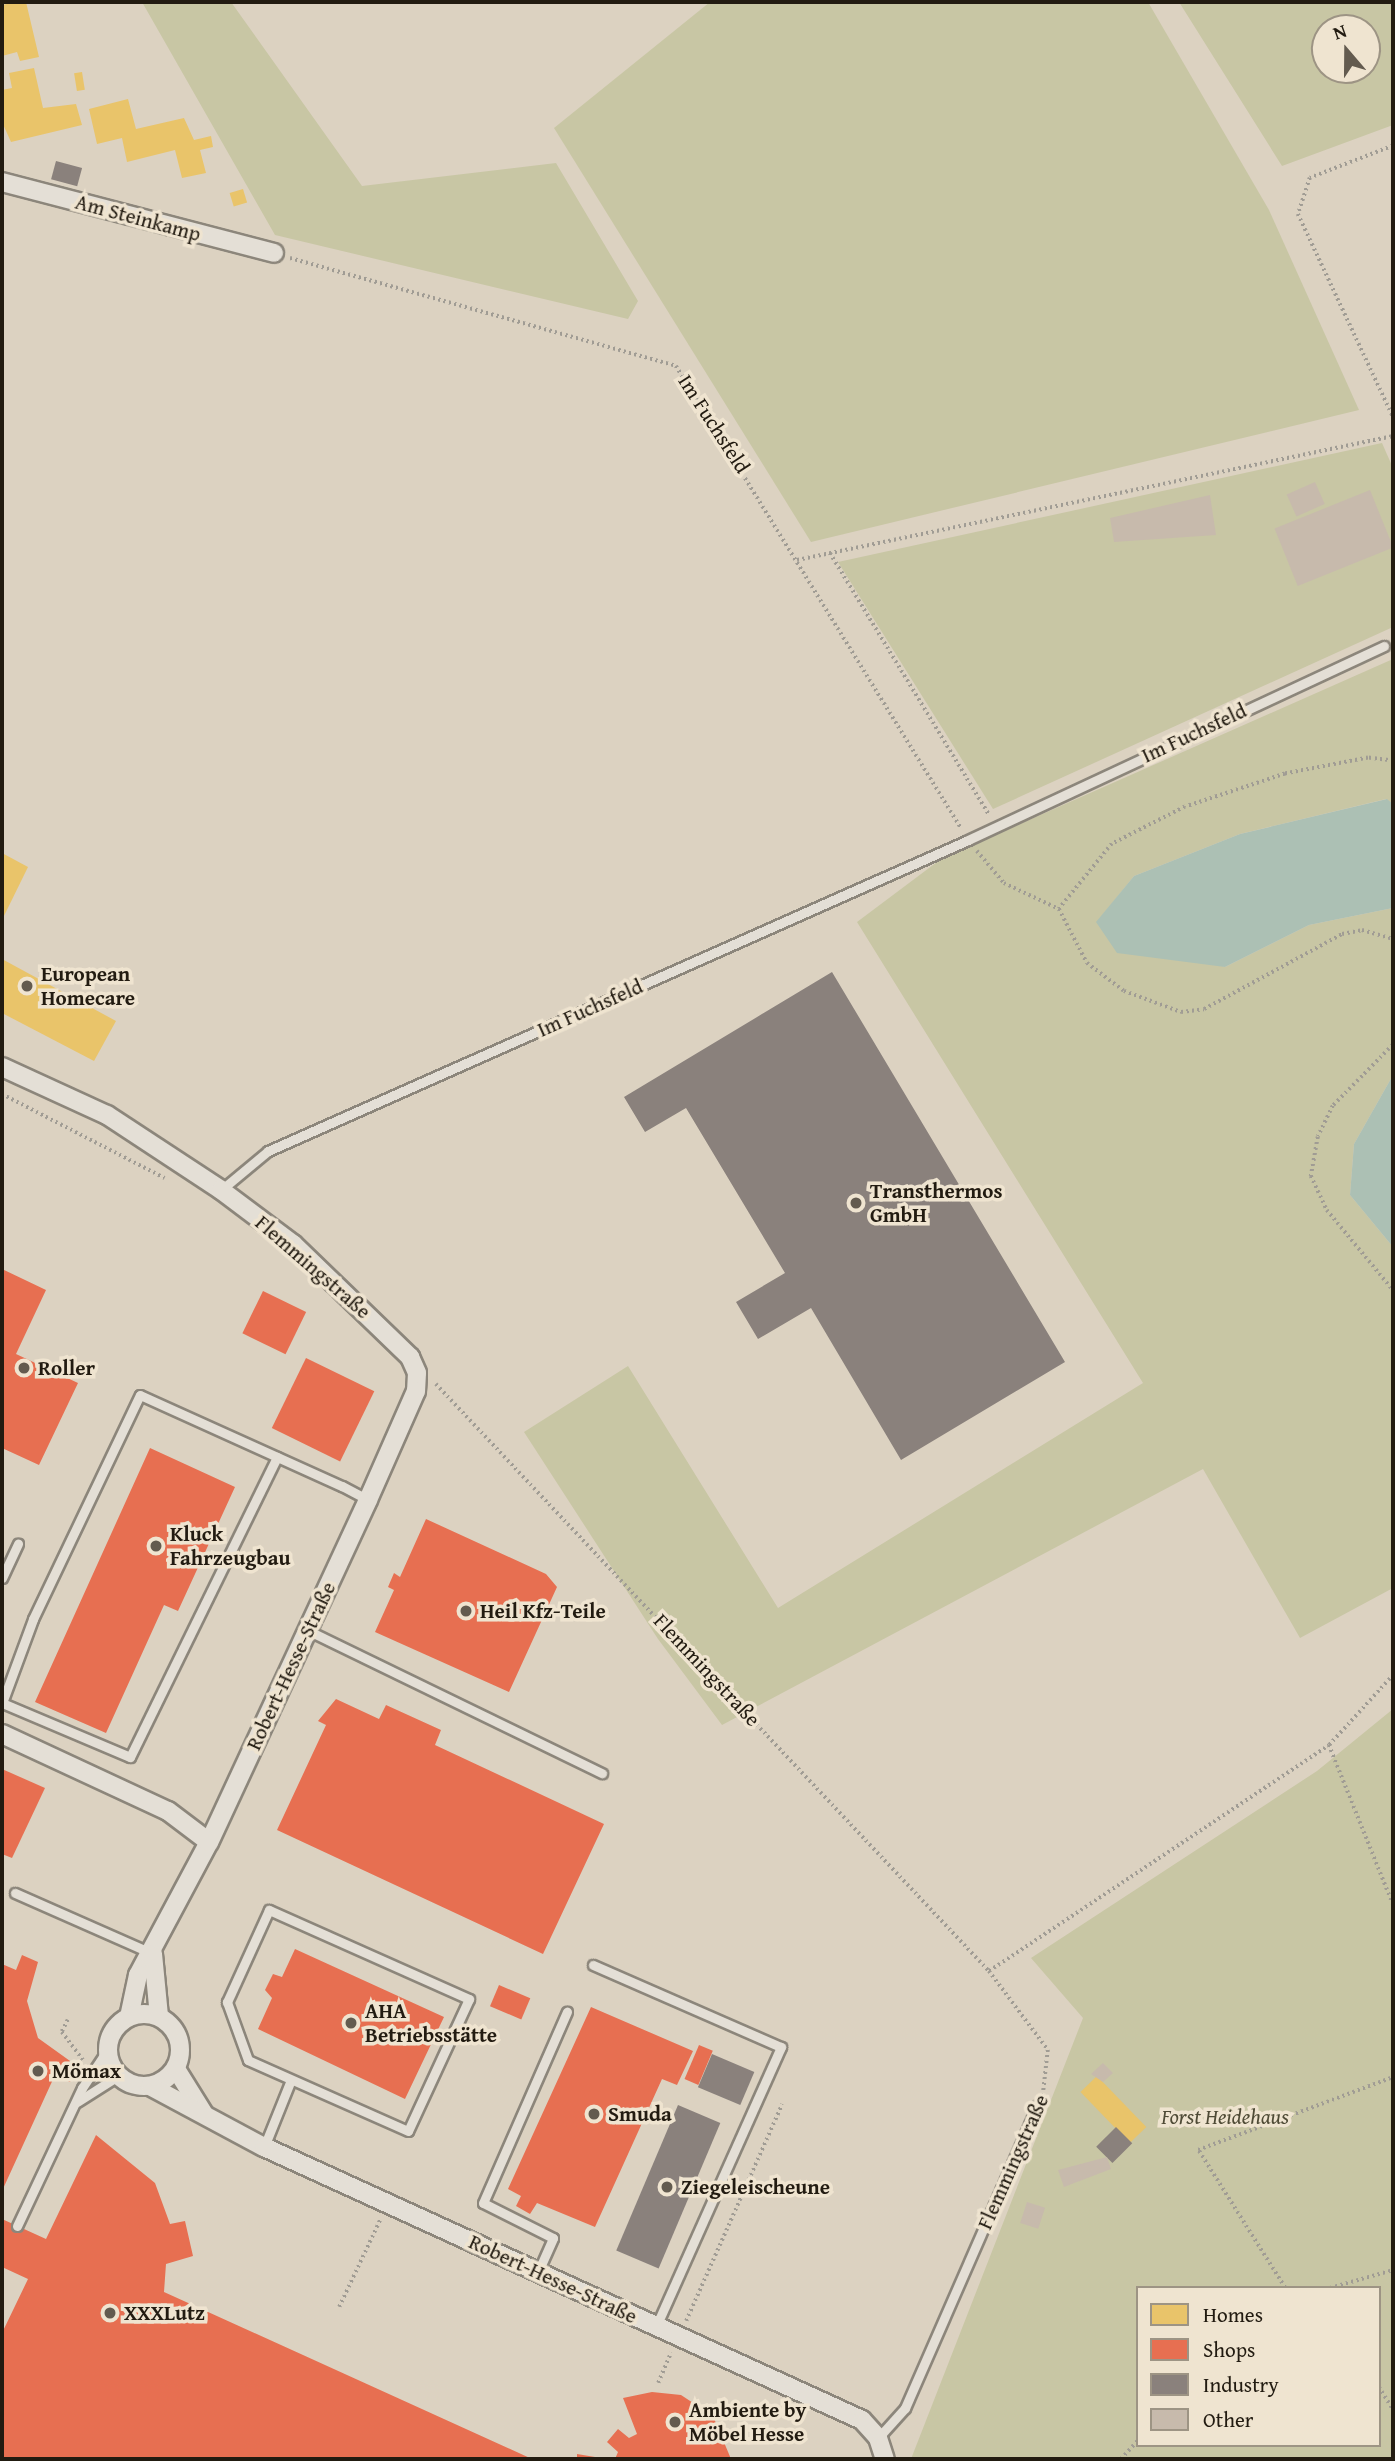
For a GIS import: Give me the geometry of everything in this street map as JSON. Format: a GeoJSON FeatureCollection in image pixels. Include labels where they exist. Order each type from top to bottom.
{"type":"FeatureCollection","features":[{"type":"Feature","properties":{"kind":"street","name":"Am Steinkamp"},"geometry":{"type":"LineString","coordinates":[[2,182],[274,253]]}},
{"type":"Feature","properties":{"kind":"street","name":"Flemmingstraße"},"geometry":{"type":"LineString","coordinates":[[2,1067],[107,1115],[221,1190],[313,1262],[411,1357],[417,1373]]}},
{"type":"Feature","properties":{"kind":"street","name":"Robert-Hesse-Straße"},"geometry":{"type":"LineString","coordinates":[[129,2017],[138,1975],[153,1954],[209,1842],[368,1500],[416,1391],[417,1373]]}},
{"type":"Feature","properties":{"kind":"street"},"geometry":{"type":"LineString","coordinates":[[2,1734],[168,1811],[209,1842]]}},
{"type":"Feature","properties":{"kind":"street"},"geometry":{"type":"LineString","coordinates":[[153,1954],[159,2016],[177,2033],[176,2069],[150,2086],[118,2076],[108,2049],[114,2030],[129,2017],[159,2016]]}},
{"type":"Feature","properties":{"kind":"street","name":"Robert-Hesse-Straße"},"geometry":{"type":"LineString","coordinates":[[176,2069],[204,2114]]}},
{"type":"Feature","properties":{"kind":"street","name":"Robert-Hesse-Straße"},"geometry":{"type":"LineString","coordinates":[[150,2086],[264,2147],[862,2420],[878,2438]]}},
{"type":"Feature","properties":{"kind":"street"},"geometry":{"type":"LineString","coordinates":[[878,2438],[885,2459]]}},
{"type":"Feature","properties":{"kind":"lane","name":"Im Fuchsfeld"},"geometry":{"type":"LineString","coordinates":[[221,1190],[268,1151],[968,840],[1384,646]]}},
{"type":"Feature","properties":{"kind":"lane"},"geometry":{"type":"LineString","coordinates":[[277,1457],[130,1757],[2,1703],[33,1619],[140,1395],[277,1457],[368,1500]]}},
{"type":"Feature","properties":{"kind":"lane"},"geometry":{"type":"LineString","coordinates":[[2,1578],[18,1544]]}},
{"type":"Feature","properties":{"kind":"lane"},"geometry":{"type":"LineString","coordinates":[[307,1630],[602,1773]]}},
{"type":"Feature","properties":{"kind":"lane"},"geometry":{"type":"LineString","coordinates":[[15,1893],[153,1954]]}},
{"type":"Feature","properties":{"kind":"lane"},"geometry":{"type":"LineString","coordinates":[[268,1910],[469,1999],[408,2131],[291,2080],[248,2060],[228,2002],[268,1910]]}},
{"type":"Feature","properties":{"kind":"lane"},"geometry":{"type":"LineString","coordinates":[[593,1965],[780,2047],[656,2327]]}},
{"type":"Feature","properties":{"kind":"lane"},"geometry":{"type":"LineString","coordinates":[[538,2272],[553,2238],[483,2203],[567,2012]]}},
{"type":"Feature","properties":{"kind":"lane"},"geometry":{"type":"LineString","coordinates":[[17,2226],[77,2102],[108,2049]]}},
{"type":"Feature","properties":{"kind":"lane"},"geometry":{"type":"LineString","coordinates":[[77,2102],[118,2076]]}},
{"type":"Feature","properties":{"kind":"lane"},"geometry":{"type":"LineString","coordinates":[[264,2147],[291,2080]]}},
{"type":"Feature","properties":{"kind":"lane","name":"Flemmingstraße"},"geometry":{"type":"LineString","coordinates":[[878,2438],[905,2408],[1037,2106]]}},
{"type":"Feature","properties":{"kind":"path"},"geometry":{"type":"LineString","coordinates":[[1393,146],[1310,178],[1298,214],[1393,416]]}},
{"type":"Feature","properties":{"kind":"path","name":"Im Fuchsfeld"},"geometry":{"type":"LineString","coordinates":[[274,253],[676,366],[968,840]]}},
{"type":"Feature","properties":{"kind":"path"},"geometry":{"type":"LineString","coordinates":[[797,560],[1393,436]]}},
{"type":"Feature","properties":{"kind":"path"},"geometry":{"type":"LineString","coordinates":[[830,553],[996,827]]}},
{"type":"Feature","properties":{"kind":"path"},"geometry":{"type":"LineString","coordinates":[[1059,908],[1112,844],[1185,807],[1285,774],[1368,758],[1393,761]]}},
{"type":"Feature","properties":{"kind":"path"},"geometry":{"type":"LineString","coordinates":[[968,840],[1004,883],[1059,908],[1087,963],[1124,991],[1181,1012],[1204,1009],[1342,934],[1362,930],[1393,939]]}},
{"type":"Feature","properties":{"kind":"path"},"geometry":{"type":"LineString","coordinates":[[1393,1045],[1333,1106],[1318,1138],[1311,1177],[1327,1210],[1393,1290]]}},
{"type":"Feature","properties":{"kind":"path"},"geometry":{"type":"LineString","coordinates":[[2,1094],[174,1184]]}},
{"type":"Feature","properties":{"kind":"path","name":"Flemmingstraße"},"geometry":{"type":"LineString","coordinates":[[417,1373],[442,1387],[989,1971],[1048,2050],[1047,2081],[1037,2106]]}},
{"type":"Feature","properties":{"kind":"path"},"geometry":{"type":"LineString","coordinates":[[989,1971],[1329,1745],[1393,1675]]}},
{"type":"Feature","properties":{"kind":"path"},"geometry":{"type":"LineString","coordinates":[[1329,1745],[1393,1904]]}},
{"type":"Feature","properties":{"kind":"path"},"geometry":{"type":"LineString","coordinates":[[68,2020],[62,2032],[83,2060]]}},
{"type":"Feature","properties":{"kind":"path"},"geometry":{"type":"LineString","coordinates":[[1284,2286],[1198,2150],[1393,2077]]}},
{"type":"Feature","properties":{"kind":"path"},"geometry":{"type":"LineString","coordinates":[[658,2383],[782,2104]]}},
{"type":"Feature","properties":{"kind":"path"},"geometry":{"type":"LineString","coordinates":[[339,2307],[388,2203]]}},
{"type":"Feature","properties":{"kind":"path"},"geometry":{"type":"LineString","coordinates":[[1337,2286],[1393,2270]]}},
{"type":"Feature","properties":{"kind":"path"},"geometry":{"type":"LineString","coordinates":[[1381,2390],[1393,2409]]}},
{"type":"Feature","properties":{"kind":"path"},"geometry":{"type":"LineString","coordinates":[[1121,2459],[1136,2442]]}},
{"type":"Feature","properties":{"kind":"green space"},"geometry":{"type":"Polygon","coordinates":[[[142,2],[231,2],[362,186],[556,163],[638,301],[628,319],[275,235],[142,2]]]}},
{"type":"Feature","properties":{"kind":"green space"},"geometry":{"type":"Polygon","coordinates":[[[710,2],[1148,2],[1269,210],[1359,410],[811,542],[554,128],[710,2]]]}},
{"type":"Feature","properties":{"kind":"green space"},"geometry":{"type":"Polygon","coordinates":[[[1179,2],[1393,2],[1393,125],[1282,166],[1179,2]]]}},
{"type":"Feature","properties":{"kind":"green space"},"geometry":{"type":"Polygon","coordinates":[[[1382,443],[1393,468],[1393,627],[993,809],[838,562],[1382,443]]]}},
{"type":"Feature","properties":{"kind":"green space"},"geometry":{"type":"Polygon","coordinates":[[[1393,659],[1393,804],[1386,799],[1240,834],[1134,876],[1097,922],[1225,967],[1309,925],[1393,908],[1393,1075],[1354,1144],[1350,1195],[1393,1247],[1393,1588],[1300,1638],[1203,1469],[722,1725],[658,1639],[524,1432],[628,1366],[778,1608],[1143,1383],[857,922],[941,859],[1393,659]]]}},
{"type":"Feature","properties":{"kind":"green space","name":"Forst Heidehaus"},"geometry":{"type":"Polygon","coordinates":[[[1393,1709],[1393,2459],[911,2459],[1083,2018],[1031,1958],[1317,1771],[1393,1709]]]}},
{"type":"Feature","properties":{"kind":"shaded area"},"geometry":{"type":"Polygon","coordinates":[[[1387,799],[1393,804],[1393,908],[1309,925],[1225,967],[1117,953],[1096,922],[1134,876],[1240,834],[1387,799]]]}},
{"type":"Feature","properties":{"kind":"shaded area"},"geometry":{"type":"Polygon","coordinates":[[[1393,1075],[1393,1247],[1350,1195],[1354,1144],[1393,1075]]]}},
{"type":"Feature","properties":{"kind":"building: Homes"},"geometry":{"type":"Polygon","coordinates":[[[26,2],[39,57],[20,61],[17,52],[2,56],[2,5],[26,2]]]}},
{"type":"Feature","properties":{"kind":"building: Homes"},"geometry":{"type":"Polygon","coordinates":[[[34,68],[43,108],[76,104],[82,125],[11,142],[2,122],[2,90],[12,88],[9,73],[34,68]]]}},
{"type":"Feature","properties":{"kind":"building: Homes"},"geometry":{"type":"Polygon","coordinates":[[[82,72],[85,90],[77,91],[74,73],[82,72]]]}},
{"type":"Feature","properties":{"kind":"building: Homes"},"geometry":{"type":"Polygon","coordinates":[[[128,99],[136,129],[184,118],[194,140],[211,136],[213,147],[200,150],[206,173],[182,178],[175,150],[127,162],[122,138],[97,144],[89,109],[128,99]]]}},
{"type":"Feature","properties":{"kind":"building: Homes"},"geometry":{"type":"Polygon","coordinates":[[[243,189],[247,202],[234,206],[230,193],[243,189]]]}},
{"type":"Feature","properties":{"kind":"building: Homes","name":"European Homecare"},"geometry":{"type":"Polygon","coordinates":[[[2,853],[28,867],[2,920],[2,853]]]}},
{"type":"Feature","properties":{"kind":"building: Homes","name":"European Homecare"},"geometry":{"type":"Polygon","coordinates":[[[2,959],[116,1021],[94,1061],[2,1013],[2,959]]]}},
{"type":"Feature","properties":{"kind":"building: Homes"},"geometry":{"type":"Polygon","coordinates":[[[1097,2076],[1146,2127],[1130,2143],[1080,2092],[1097,2076]]]}},
{"type":"Feature","properties":{"kind":"building: Shops","name":"Roller"},"geometry":{"type":"Polygon","coordinates":[[[2,1269],[46,1290],[16,1354],[78,1383],[39,1465],[2,1448],[2,1269]]]}},
{"type":"Feature","properties":{"kind":"building: Shops"},"geometry":{"type":"Polygon","coordinates":[[[263,1291],[306,1312],[286,1354],[242,1333],[263,1291]]]}},
{"type":"Feature","properties":{"kind":"building: Shops"},"geometry":{"type":"Polygon","coordinates":[[[306,1358],[374,1391],[340,1461],[272,1428],[306,1358]]]}},
{"type":"Feature","properties":{"kind":"building: Shops","name":"Kluck Fahrzeugbau"},"geometry":{"type":"Polygon","coordinates":[[[150,1448],[235,1487],[178,1611],[164,1605],[106,1733],[35,1702],[150,1448]]]}},
{"type":"Feature","properties":{"kind":"building: Shops","name":"Heil Kfz-Teile"},"geometry":{"type":"Polygon","coordinates":[[[426,1519],[546,1574],[557,1587],[509,1692],[375,1632],[394,1590],[388,1587],[394,1573],[400,1577],[426,1519]]]}},
{"type":"Feature","properties":{"kind":"building: Shops"},"geometry":{"type":"Polygon","coordinates":[[[336,1699],[379,1719],[386,1705],[441,1730],[435,1745],[604,1824],[543,1954],[277,1830],[326,1725],[318,1721],[336,1699]]]}},
{"type":"Feature","properties":{"kind":"building: Shops"},"geometry":{"type":"Polygon","coordinates":[[[2,1769],[45,1788],[12,1858],[2,1854],[2,1769]]]}},
{"type":"Feature","properties":{"kind":"building: Shops","name":"AHA Betriebsstätte"},"geometry":{"type":"Polygon","coordinates":[[[295,1949],[444,2017],[405,2099],[258,2029],[272,1998],[265,1990],[273,1974],[282,1977],[295,1949]]]}},
{"type":"Feature","properties":{"kind":"building: Shops","name":"Mömax"},"geometry":{"type":"Polygon","coordinates":[[[22,1955],[38,1962],[27,2001],[38,2038],[77,2066],[70,2082],[55,2075],[2,2191],[2,1964],[16,1970],[22,1955]]]}},
{"type":"Feature","properties":{"kind":"building: Shops"},"geometry":{"type":"Polygon","coordinates":[[[499,1985],[530,1998],[521,2019],[490,2006],[499,1985]]]}},
{"type":"Feature","properties":{"kind":"building: Shops","name":"Smuda"},"geometry":{"type":"Polygon","coordinates":[[[591,2007],[693,2051],[677,2085],[662,2079],[595,2227],[537,2203],[530,2214],[516,2206],[521,2196],[508,2189],[591,2007]]]}},
{"type":"Feature","properties":{"kind":"building: Shops"},"geometry":{"type":"Polygon","coordinates":[[[699,2045],[713,2051],[698,2085],[685,2079],[699,2045]]]}},
{"type":"Feature","properties":{"kind":"building: Shops","name":"XXXLutz"},"geometry":{"type":"Polygon","coordinates":[[[96,2135],[155,2183],[170,2224],[185,2221],[193,2256],[166,2264],[164,2292],[532,2459],[2,2459],[2,2333],[28,2279],[2,2267],[2,2219],[46,2239],[96,2135]]]}},
{"type":"Feature","properties":{"kind":"building: Shops","name":"Ambiente by Möbel Hesse"},"geometry":{"type":"Polygon","coordinates":[[[652,2392],[681,2395],[713,2416],[731,2459],[615,2459],[618,2452],[607,2442],[618,2429],[629,2438],[637,2434],[623,2398],[652,2392]]]}},
{"type":"Feature","properties":{"kind":"building: Shops"},"geometry":{"type":"Polygon","coordinates":[[[577,2454],[601,2458],[601,2459],[577,2459],[577,2454]]]}},
{"type":"Feature","properties":{"kind":"building: Industry"},"geometry":{"type":"Polygon","coordinates":[[[56,161],[82,168],[77,186],[51,179],[56,161]]]}},
{"type":"Feature","properties":{"kind":"building: Industry","name":"Transthermos GmbH"},"geometry":{"type":"Polygon","coordinates":[[[832,972],[1065,1362],[901,1460],[811,1308],[758,1339],[736,1302],[785,1273],[686,1108],[645,1132],[624,1097],[832,972]]]}},
{"type":"Feature","properties":{"kind":"building: Industry"},"geometry":{"type":"Polygon","coordinates":[[[712,2054],[754,2072],[740,2105],[698,2087],[712,2054]]]}},
{"type":"Feature","properties":{"kind":"building: Industry","name":"Ziegeleischeune"},"geometry":{"type":"Polygon","coordinates":[[[678,2105],[720,2123],[659,2268],[616,2250],[678,2105]]]}},
{"type":"Feature","properties":{"kind":"building: Industry"},"geometry":{"type":"Polygon","coordinates":[[[1116,2127],[1132,2143],[1112,2163],[1096,2147],[1116,2127]]]}},
{"type":"Feature","properties":{"kind":"building: Other"},"geometry":{"type":"Polygon","coordinates":[[[1315,482],[1325,504],[1296,517],[1287,495],[1315,482]]]}},
{"type":"Feature","properties":{"kind":"building: Other"},"geometry":{"type":"Polygon","coordinates":[[[1370,490],[1393,548],[1298,586],[1275,529],[1370,490]]]}},
{"type":"Feature","properties":{"kind":"building: Other"},"geometry":{"type":"Polygon","coordinates":[[[1210,495],[1216,535],[1114,542],[1110,518],[1210,495]]]}},
{"type":"Feature","properties":{"kind":"building: Other"},"geometry":{"type":"Polygon","coordinates":[[[1103,2063],[1113,2073],[1103,2082],[1091,2074],[1103,2063]]]}},
{"type":"Feature","properties":{"kind":"building: Other"},"geometry":{"type":"Polygon","coordinates":[[[1107,2157],[1111,2169],[1064,2187],[1058,2170],[1107,2157]]]}},
{"type":"Feature","properties":{"kind":"building: Other"},"geometry":{"type":"Polygon","coordinates":[[[1027,2202],[1045,2208],[1038,2229],[1020,2223],[1027,2202]]]}},
{"type":"Feature","properties":{"kind":"place","name":"European Homecare"},"geometry":{"type":"Point","coordinates":[27,986]}},
{"type":"Feature","properties":{"kind":"place","name":"Transthermos GmbH"},"geometry":{"type":"Point","coordinates":[856,1203]}},
{"type":"Feature","properties":{"kind":"place","name":"Roller"},"geometry":{"type":"Point","coordinates":[24,1368]}},
{"type":"Feature","properties":{"kind":"place","name":"Kluck Fahrzeugbau"},"geometry":{"type":"Point","coordinates":[156,1546]}},
{"type":"Feature","properties":{"kind":"place","name":"Heil Kfz-Teile"},"geometry":{"type":"Point","coordinates":[466,1611]}},
{"type":"Feature","properties":{"kind":"place","name":"AHA Betriebsstätte"},"geometry":{"type":"Point","coordinates":[351,2023]}},
{"type":"Feature","properties":{"kind":"place","name":"Mömax"},"geometry":{"type":"Point","coordinates":[38,2071]}},
{"type":"Feature","properties":{"kind":"place","name":"Smuda"},"geometry":{"type":"Point","coordinates":[594,2114]}},
{"type":"Feature","properties":{"kind":"place","name":"Ziegeleischeune"},"geometry":{"type":"Point","coordinates":[667,2187]}},
{"type":"Feature","properties":{"kind":"place","name":"XXXLutz"},"geometry":{"type":"Point","coordinates":[110,2313]}},
{"type":"Feature","properties":{"kind":"place","name":"Ambiente by Möbel Hesse"},"geometry":{"type":"Point","coordinates":[675,2422]}}]}
